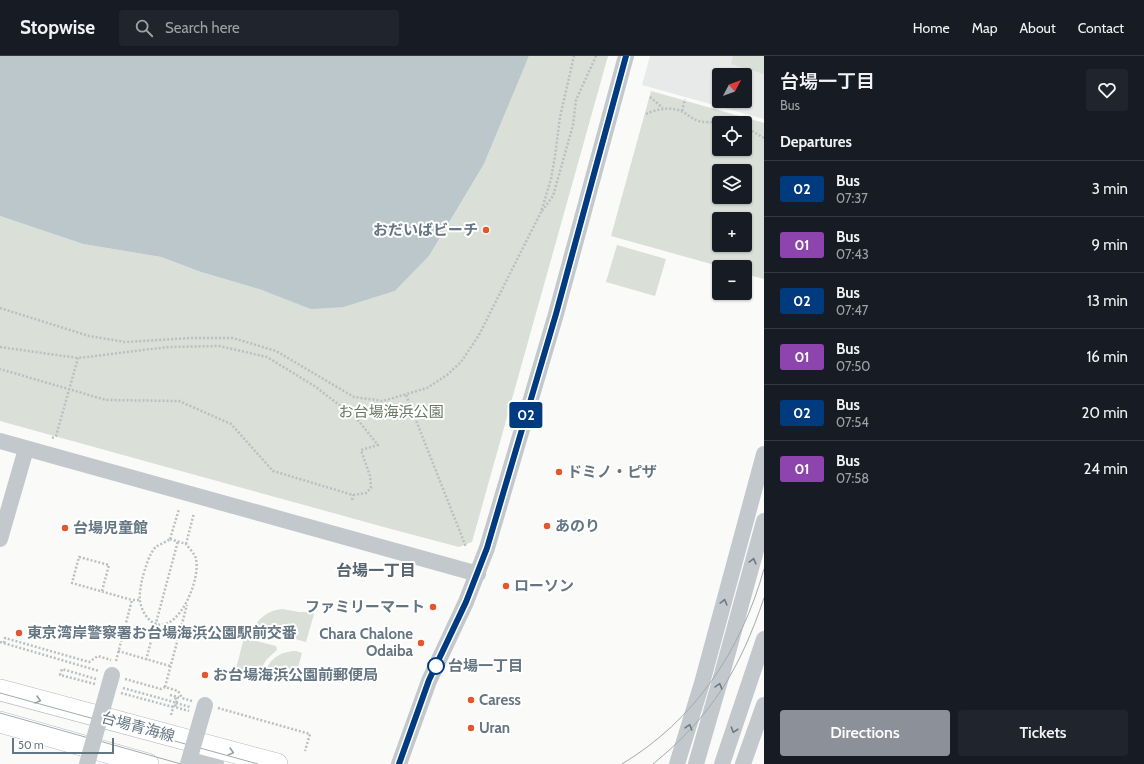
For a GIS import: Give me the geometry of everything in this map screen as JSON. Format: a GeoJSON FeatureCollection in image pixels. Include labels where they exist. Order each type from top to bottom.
{"type":"FeatureCollection","features":[{"type":"Feature","properties":{"kind":"main road","name":"台場青海線"},"geometry":{"type":"LineString","coordinates":[[0,690],[277,764]]}},
{"type":"Feature","properties":{"kind":"main road"},"geometry":{"type":"LineString","coordinates":[[0,722],[148,764]]}},
{"type":"Feature","properties":{"kind":"street"},"geometry":{"type":"LineString","coordinates":[[399,764],[429,680],[466,602],[478,574],[489,541],[556,314],[626,56]]}},
{"type":"Feature","properties":{"kind":"street"},"geometry":{"type":"LineString","coordinates":[[0,441],[478,574]]}},
{"type":"Feature","properties":{"kind":"street"},"geometry":{"type":"LineString","coordinates":[[0,539],[26,449]]}},
{"type":"Feature","properties":{"kind":"street"},"geometry":{"type":"LineString","coordinates":[[677,764],[702,683],[764,454]]}},
{"type":"Feature","properties":{"kind":"street"},"geometry":{"type":"LineString","coordinates":[[696,764],[763,523]]}},
{"type":"Feature","properties":{"kind":"street"},"geometry":{"type":"LineString","coordinates":[[722,764],[764,639]]}},
{"type":"Feature","properties":{"kind":"street"},"geometry":{"type":"LineString","coordinates":[[87,764],[106,681]]}},
{"type":"Feature","properties":{"kind":"street"},"geometry":{"type":"LineString","coordinates":[[205,705],[190,759],[216,762]]}},
{"type":"Feature","properties":{"kind":"street"},"geometry":{"type":"LineString","coordinates":[[744,764],[764,705]]}},
{"type":"Feature","properties":{"kind":"path"},"geometry":{"type":"LineString","coordinates":[[541,212],[554,164],[560,117],[574,56]]}},
{"type":"Feature","properties":{"kind":"path"},"geometry":{"type":"LineString","coordinates":[[0,308],[89,336],[125,342],[192,338],[233,338],[276,351],[354,397],[383,401],[427,388],[447,375],[461,362],[479,335],[541,212],[553,196],[574,124],[576,100],[596,56]]}},
{"type":"Feature","properties":{"kind":"path"},"geometry":{"type":"LineString","coordinates":[[650,97],[663,108]]}},
{"type":"Feature","properties":{"kind":"path"},"geometry":{"type":"LineString","coordinates":[[682,111],[685,99]]}},
{"type":"Feature","properties":{"kind":"path"},"geometry":{"type":"LineString","coordinates":[[646,114],[663,108],[682,111],[697,121],[707,123],[712,122]]}},
{"type":"Feature","properties":{"kind":"path"},"geometry":{"type":"LineString","coordinates":[[752,131],[764,138]]}},
{"type":"Feature","properties":{"kind":"path"},"geometry":{"type":"LineString","coordinates":[[0,347],[78,358],[168,347],[219,346],[267,357],[316,387],[357,418],[378,445],[361,450],[370,476],[371,488],[366,493],[353,495],[273,471],[231,424],[179,401],[106,400],[0,369]]}},
{"type":"Feature","properties":{"kind":"path"},"geometry":{"type":"LineString","coordinates":[[52,438],[56,436],[78,358]]}},
{"type":"Feature","properties":{"kind":"path"},"geometry":{"type":"LineString","coordinates":[[406,395],[466,547]]}},
{"type":"Feature","properties":{"kind":"path"},"geometry":{"type":"LineString","coordinates":[[352,500],[353,495]]}},
{"type":"Feature","properties":{"kind":"path"},"geometry":{"type":"LineString","coordinates":[[170,539],[178,509]]}},
{"type":"Feature","properties":{"kind":"path"},"geometry":{"type":"LineString","coordinates":[[186,544],[194,513]]}},
{"type":"Feature","properties":{"kind":"path"},"geometry":{"type":"LineString","coordinates":[[165,687],[196,573],[196,558],[186,544],[170,539],[155,547],[149,558],[142,581],[140,600],[146,617],[156,624],[168,623],[174,619],[188,601]]}},
{"type":"Feature","properties":{"kind":"path"},"geometry":{"type":"LineString","coordinates":[[146,660],[178,541]]}},
{"type":"Feature","properties":{"kind":"path"},"geometry":{"type":"LineString","coordinates":[[102,591],[109,565],[79,557],[72,583],[132,600],[140,600]]}},
{"type":"Feature","properties":{"kind":"path"},"geometry":{"type":"LineString","coordinates":[[4,643],[5,638],[89,662],[98,656],[116,662],[132,600]]}},
{"type":"Feature","properties":{"kind":"path"},"geometry":{"type":"LineString","coordinates":[[118,652],[170,666]]}},
{"type":"Feature","properties":{"kind":"path"},"geometry":{"type":"LineString","coordinates":[[62,669],[106,681],[60,675],[62,669]]}},
{"type":"Feature","properties":{"kind":"path"},"geometry":{"type":"LineString","coordinates":[[134,692],[174,702]]}},
{"type":"Feature","properties":{"kind":"path"},"geometry":{"type":"LineString","coordinates":[[142,698],[143,694]]}},
{"type":"Feature","properties":{"kind":"path"},"geometry":{"type":"LineString","coordinates":[[170,695],[176,697],[174,707]]}},
{"type":"Feature","properties":{"kind":"path"},"geometry":{"type":"LineString","coordinates":[[170,695],[182,698]]}},
{"type":"Feature","properties":{"kind":"path"},"geometry":{"type":"LineString","coordinates":[[170,695],[178,697],[171,715]]}},
{"type":"Feature","properties":{"kind":"path"},"geometry":{"type":"LineString","coordinates":[[133,696],[174,707]]}},
{"type":"Feature","properties":{"kind":"path"},"geometry":{"type":"LineString","coordinates":[[234,712],[310,734],[305,751]]}},
{"type":"Feature","properties":{"kind":"shaded area"},"geometry":{"type":"Polygon","coordinates":[[[0,56],[529,56],[484,164],[429,256],[395,291],[344,307],[311,309],[262,290],[201,272],[161,257],[83,244],[0,216],[0,56]]]}},
{"type":"Feature","properties":{"kind":"shaded area"},"geometry":{"type":"Polygon","coordinates":[[[650,56],[764,56],[764,119],[725,108],[752,108],[752,68],[712,68],[712,105],[642,85],[650,56]]]}},
{"type":"Feature","properties":{"kind":"green space","name":"お台場海浜公園"},"geometry":{"type":"Polygon","coordinates":[[[529,56],[608,56],[472,542],[459,547],[0,421],[0,216],[83,244],[161,257],[201,272],[262,290],[344,307],[395,291],[429,256],[484,164],[529,56]]]}},
{"type":"Feature","properties":{"kind":"green space"},"geometry":{"type":"Polygon","coordinates":[[[733,56],[764,56],[764,74],[752,70],[752,68],[744,68],[731,64],[733,56]]]}},
{"type":"Feature","properties":{"kind":"green space"},"geometry":{"type":"Polygon","coordinates":[[[651,91],[739,116],[712,116],[712,156],[752,156],[752,120],[764,123],[764,279],[752,276],[752,260],[712,260],[712,264],[611,236],[651,91]]]}},
{"type":"Feature","properties":{"kind":"green space"},"geometry":{"type":"Polygon","coordinates":[[[617,245],[666,259],[655,296],[606,282],[617,245]]]}},
{"type":"Feature","properties":{"kind":"green space"},"geometry":{"type":"Polygon","coordinates":[[[282,609],[299,612],[313,612],[314,614],[306,642],[295,639],[291,641],[286,635],[280,633],[274,636],[270,633],[270,631],[263,629],[258,631],[254,628],[265,615],[282,609]]]}},
{"type":"Feature","properties":{"kind":"green space"},"geometry":{"type":"Polygon","coordinates":[[[244,638],[276,646],[277,650],[267,659],[255,677],[245,680],[234,676],[244,638]]]}},
{"type":"Feature","properties":{"kind":"green space"},"geometry":{"type":"Polygon","coordinates":[[[296,651],[302,653],[295,678],[282,673],[266,670],[274,658],[287,652],[296,651]]]}},
{"type":"Feature","properties":{"kind":"tram line"},"geometry":{"type":"LineString","coordinates":[[622,764],[648,746],[672,726],[693,705],[712,681],[742,628],[764,569]]}},
{"type":"Feature","properties":{"kind":"tram line"},"geometry":{"type":"LineString","coordinates":[[653,764],[692,728],[722,690],[745,647],[764,598]]}},
{"type":"Feature","properties":{"kind":"tram line"},"geometry":{"type":"LineString","coordinates":[[0,693],[258,764]]}},
{"type":"Feature","properties":{"kind":"tram line"},"geometry":{"type":"LineString","coordinates":[[0,713],[181,764]]}},
{"type":"Feature","properties":{"kind":"bus line","name":"02"},"geometry":{"type":"LineString","coordinates":[[399,764],[429,680],[466,602],[487,548],[556,314],[626,56]]}},
{"type":"Feature","properties":{"kind":"place","name":"おだいばビーチ"},"geometry":{"type":"Point","coordinates":[486,230]}},
{"type":"Feature","properties":{"kind":"place","name":"ドミノ・ピザ"},"geometry":{"type":"Point","coordinates":[559,472]}},
{"type":"Feature","properties":{"kind":"place","name":"あのり"},"geometry":{"type":"Point","coordinates":[547,526]}},
{"type":"Feature","properties":{"kind":"place","name":"台場児童館"},"geometry":{"type":"Point","coordinates":[65,528]}},
{"type":"Feature","properties":{"kind":"place","name":"ローソン"},"geometry":{"type":"Point","coordinates":[506,586]}},
{"type":"Feature","properties":{"kind":"place","name":"ファミリーマート"},"geometry":{"type":"Point","coordinates":[433,607]}},
{"type":"Feature","properties":{"kind":"place","name":"東京湾岸警察署お台場海浜公園駅前交番"},"geometry":{"type":"Point","coordinates":[19,633]}},
{"type":"Feature","properties":{"kind":"place","name":"Chara Chalone Odaiba"},"geometry":{"type":"Point","coordinates":[421,643]}},
{"type":"Feature","properties":{"kind":"place","name":"台場一丁目"},"geometry":{"type":"Point","coordinates":[436,666]}},
{"type":"Feature","properties":{"kind":"place","name":"お台場海浜公園前郵便局"},"geometry":{"type":"Point","coordinates":[205,675]}},
{"type":"Feature","properties":{"kind":"place","name":"Caress"},"geometry":{"type":"Point","coordinates":[471,700]}},
{"type":"Feature","properties":{"kind":"place","name":"Uran"},"geometry":{"type":"Point","coordinates":[471,728]}},
{"type":"Feature","properties":{"kind":"district","name":"台場一丁目"},"geometry":{"type":"Point","coordinates":[376,570]}}]}
